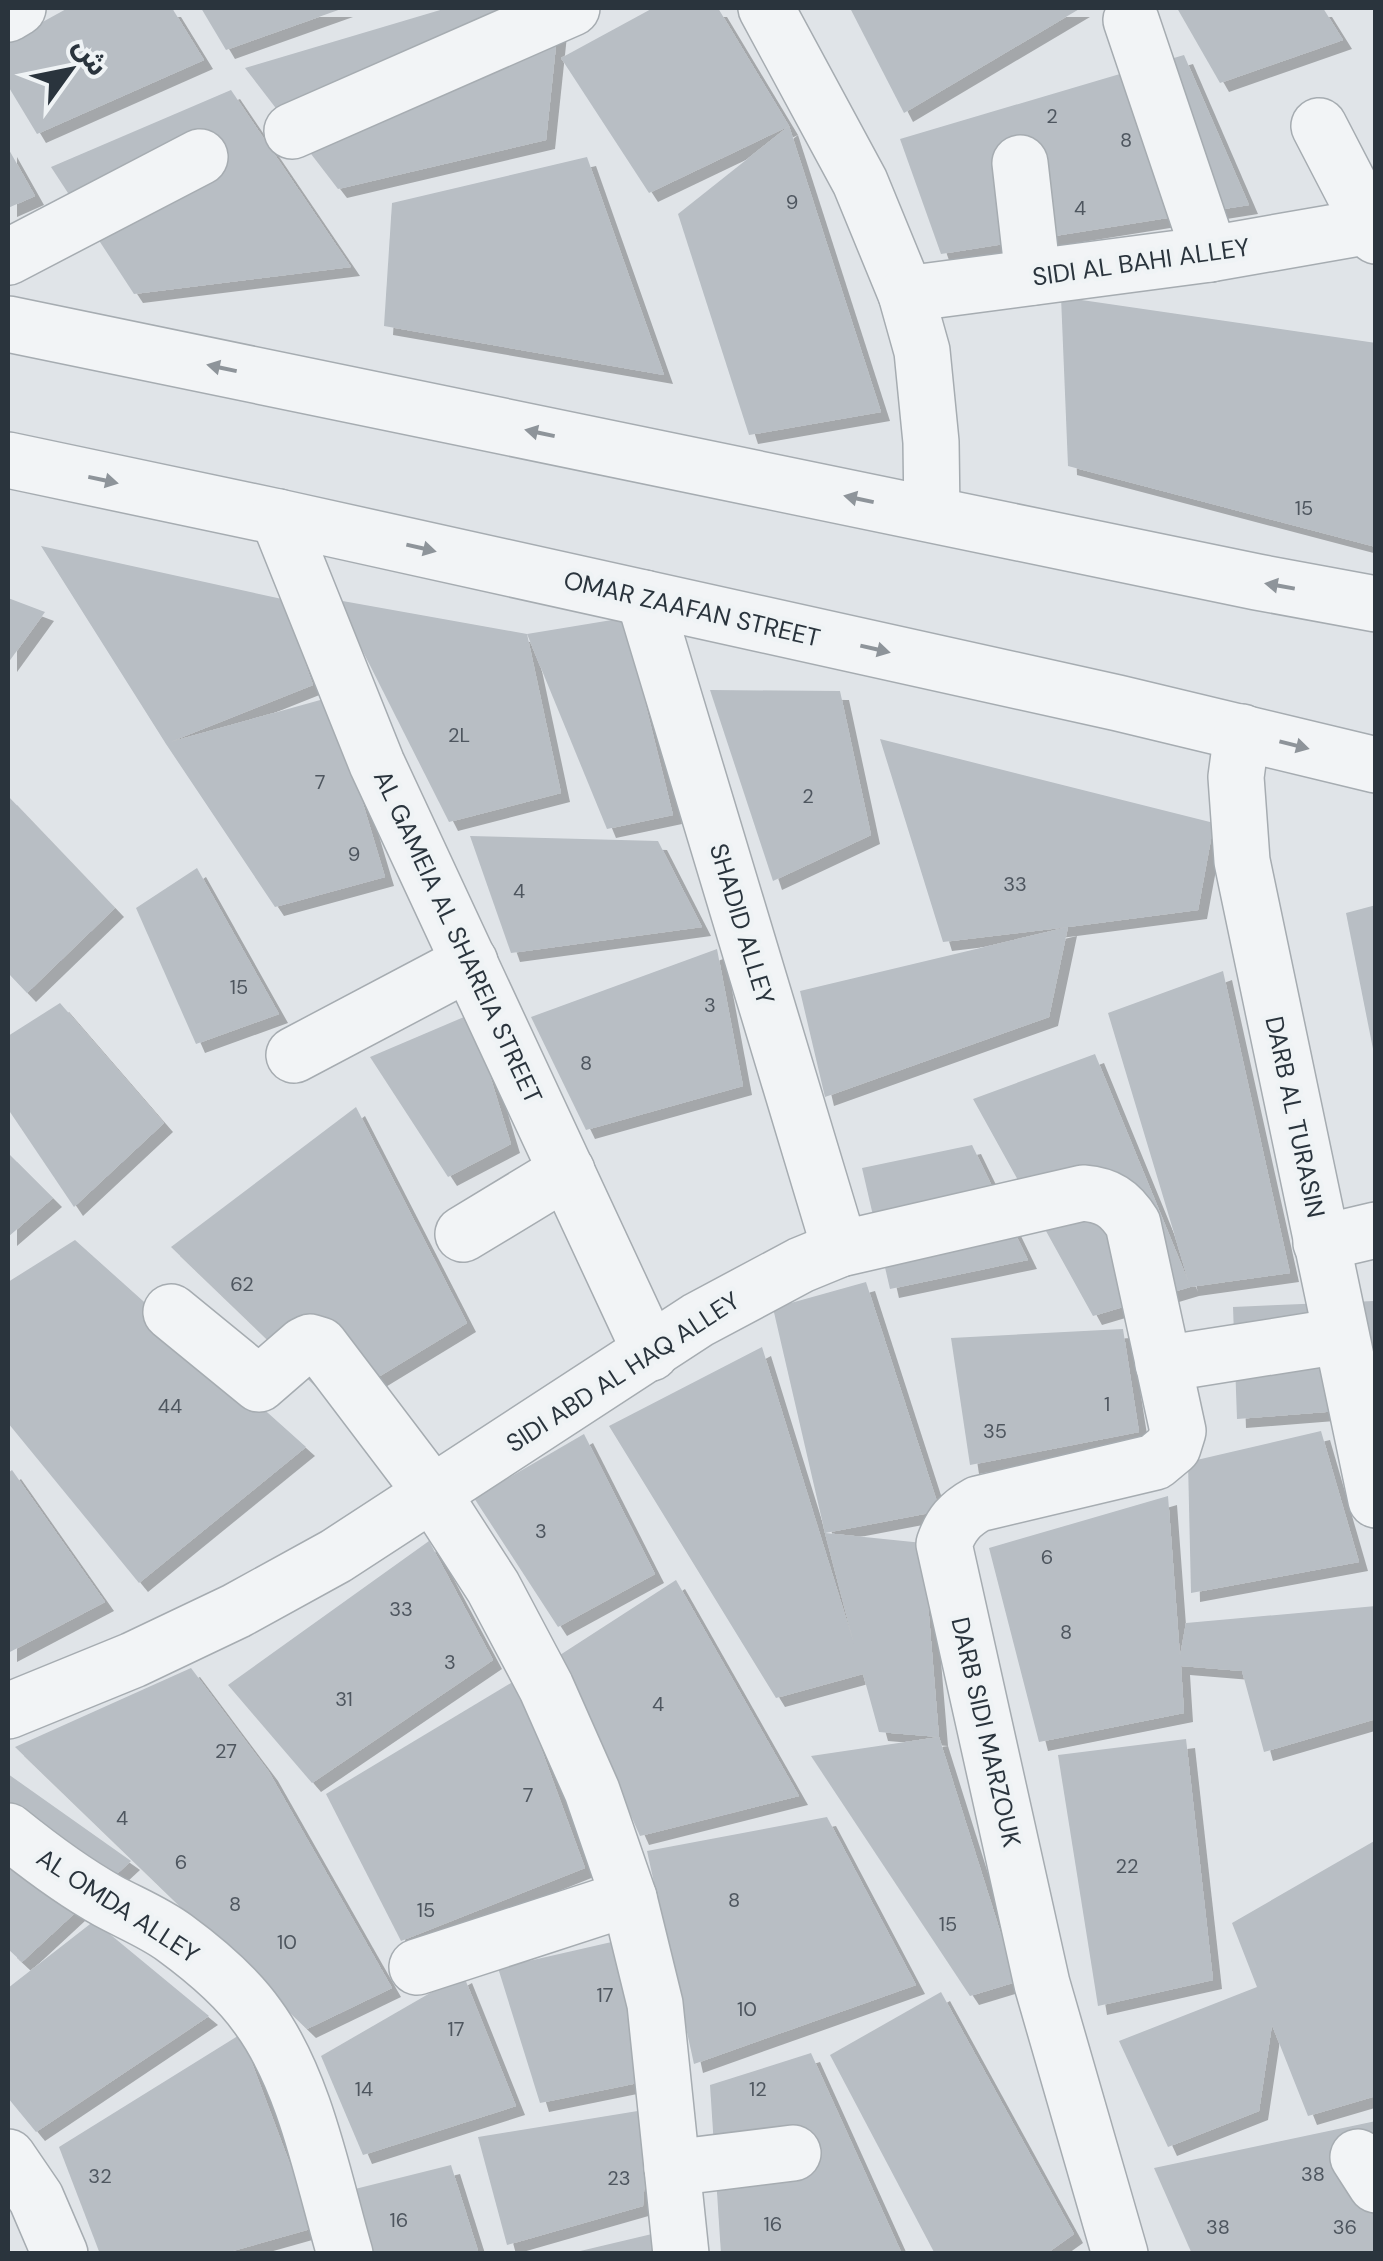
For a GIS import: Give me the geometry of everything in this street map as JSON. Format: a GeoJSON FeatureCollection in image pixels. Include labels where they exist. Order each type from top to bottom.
{"type":"FeatureCollection","features":[{"type":"Feature","properties":{"kind":"street"},"geometry":{"type":"LineString","coordinates":[[8,14],[18,8]]}},
{"type":"Feature","properties":{"kind":"street"},"geometry":{"type":"LineString","coordinates":[[292,131],[572,8]]}},
{"type":"Feature","properties":{"kind":"street"},"geometry":{"type":"LineString","coordinates":[[766,8],[860,182],[906,294],[922,351],[931,442],[932,514]]}},
{"type":"Feature","properties":{"kind":"street"},"geometry":{"type":"LineString","coordinates":[[1131,20],[1210,254]]}},
{"type":"Feature","properties":{"kind":"street"},"geometry":{"type":"LineString","coordinates":[[1318,126],[1374,229]]}},
{"type":"Feature","properties":{"kind":"street"},"geometry":{"type":"LineString","coordinates":[[8,258],[200,157]]}},
{"type":"Feature","properties":{"kind":"street"},"geometry":{"type":"LineString","coordinates":[[1020,163],[1033,277]]}},
{"type":"Feature","properties":{"kind":"street","name":"SIDI AL BAHI ALLEY"},"geometry":{"type":"LineString","coordinates":[[906,294],[1374,229]]}},
{"type":"Feature","properties":{"kind":"street"},"geometry":{"type":"LineString","coordinates":[[8,324],[1376,604]]}},
{"type":"Feature","properties":{"kind":"street","name":"OMAR ZAAFAN STREET"},"geometry":{"type":"LineString","coordinates":[[8,460],[644,598],[1376,765]]}},
{"type":"Feature","properties":{"kind":"street","name":"AL GAMEIA AL SHAREIA STREET"},"geometry":{"type":"LineString","coordinates":[[278,517],[377,764],[650,1353]]}},
{"type":"Feature","properties":{"kind":"street","name":"SHADID ALLEY"},"geometry":{"type":"LineString","coordinates":[[644,598],[840,1249]]}},
{"type":"Feature","properties":{"kind":"street","name":"DARB AL TURASIN"},"geometry":{"type":"LineString","coordinates":[[1242,732],[1236,777],[1242,861],[1374,1488]]}},
{"type":"Feature","properties":{"kind":"street"},"geometry":{"type":"LineString","coordinates":[[294,1056],[470,962]]}},
{"type":"Feature","properties":{"kind":"street"},"geometry":{"type":"LineString","coordinates":[[463,1234],[567,1172]]}},
{"type":"Feature","properties":{"kind":"street","name":"SIDI ABD AL HAQ ALLEY"},"geometry":{"type":"LineString","coordinates":[[8,1711],[133,1660],[236,1611],[336,1556],[698,1320],[801,1265],[840,1249],[1083,1193],[1098,1194],[1114,1200],[1133,1224],[1163,1364]]}},
{"type":"Feature","properties":{"kind":"street"},"geometry":{"type":"LineString","coordinates":[[1321,1243],[1376,1230]]}},
{"type":"Feature","properties":{"kind":"street"},"geometry":{"type":"LineString","coordinates":[[171,1312],[259,1384],[304,1345],[310,1342],[320,1346],[432,1494],[492,1586],[546,1687],[592,1790],[629,1898],[654,2004],[682,2254]]}},
{"type":"Feature","properties":{"kind":"street"},"geometry":{"type":"LineString","coordinates":[[1163,1364],[1340,1336]]}},
{"type":"Feature","properties":{"kind":"street","name":"DARB SIDI MARZOUK"},"geometry":{"type":"LineString","coordinates":[[1120,2254],[1042,1984],[944,1544],[950,1527],[962,1513],[978,1504],[1155,1462],[1165,1456],[1178,1431],[1163,1364]]}},
{"type":"Feature","properties":{"kind":"street","name":"AL OMDA ALLEY"},"geometry":{"type":"LineString","coordinates":[[8,1831],[105,1899],[173,1936],[218,1973],[258,2016],[288,2066],[345,2254]]}},
{"type":"Feature","properties":{"kind":"street"},"geometry":{"type":"LineString","coordinates":[[417,1967],[629,1898]]}},
{"type":"Feature","properties":{"kind":"street"},"geometry":{"type":"LineString","coordinates":[[672,2168],[793,2153]]}},
{"type":"Feature","properties":{"kind":"street"},"geometry":{"type":"LineString","coordinates":[[8,2244],[22,2177]]}},
{"type":"Feature","properties":{"kind":"street"},"geometry":{"type":"LineString","coordinates":[[22,2177],[60,2254]]}},
{"type":"Feature","properties":{"kind":"building"},"geometry":{"type":"Polygon","coordinates":[[[68,8],[172,8],[204,60],[37,134],[8,86],[8,41],[68,8]]]}},
{"type":"Feature","properties":{"kind":"building"},"geometry":{"type":"Polygon","coordinates":[[[201,8],[344,8],[226,50],[201,8]]]}},
{"type":"Feature","properties":{"kind":"building"},"geometry":{"type":"Polygon","coordinates":[[[447,8],[560,8],[546,140],[338,189],[245,68],[447,8]]]}},
{"type":"Feature","properties":{"kind":"building"},"geometry":{"type":"Polygon","coordinates":[[[653,8],[718,8],[789,126],[649,193],[561,58],[653,8]]]}},
{"type":"Feature","properties":{"kind":"building"},"geometry":{"type":"Polygon","coordinates":[[[850,8],[1081,8],[904,113],[850,8]]]}},
{"type":"Feature","properties":{"kind":"building"},"geometry":{"type":"Polygon","coordinates":[[[1177,8],[1323,8],[1343,40],[1220,83],[1177,8]]]}},
{"type":"Feature","properties":{"kind":"building"},"geometry":{"type":"Polygon","coordinates":[[[1184,55],[1249,205],[941,254],[900,139],[1184,55]]]}},
{"type":"Feature","properties":{"kind":"building"},"geometry":{"type":"Polygon","coordinates":[[[231,90],[351,267],[134,294],[51,167],[231,90]]]}},
{"type":"Feature","properties":{"kind":"building"},"geometry":{"type":"Polygon","coordinates":[[[789,126],[881,412],[749,435],[678,214],[789,126]]]}},
{"type":"Feature","properties":{"kind":"building"},"geometry":{"type":"Polygon","coordinates":[[[8,148],[35,196],[8,208],[8,148]]]}},
{"type":"Feature","properties":{"kind":"building"},"geometry":{"type":"Polygon","coordinates":[[[587,157],[664,375],[384,326],[392,203],[587,157]]]}},
{"type":"Feature","properties":{"kind":"building"},"geometry":{"type":"Polygon","coordinates":[[[1061,297],[1376,343],[1376,547],[1068,466],[1061,297]]]}},
{"type":"Feature","properties":{"kind":"building"},"geometry":{"type":"Polygon","coordinates":[[[41,546],[282,599],[313,685],[170,742],[331,697],[385,877],[275,907],[41,546]]]}},
{"type":"Feature","properties":{"kind":"building"},"geometry":{"type":"Polygon","coordinates":[[[8,598],[45,612],[8,663],[8,598]]]}},
{"type":"Feature","properties":{"kind":"building"},"geometry":{"type":"Polygon","coordinates":[[[337,600],[527,634],[561,793],[449,822],[337,600]]]}},
{"type":"Feature","properties":{"kind":"building"},"geometry":{"type":"Polygon","coordinates":[[[624,618],[673,815],[607,829],[527,634],[624,618]]]}},
{"type":"Feature","properties":{"kind":"building"},"geometry":{"type":"Polygon","coordinates":[[[710,690],[840,691],[871,835],[773,881],[710,690]]]}},
{"type":"Feature","properties":{"kind":"building"},"geometry":{"type":"Polygon","coordinates":[[[880,739],[1214,823],[1198,910],[943,942],[880,739]]]}},
{"type":"Feature","properties":{"kind":"building"},"geometry":{"type":"Polygon","coordinates":[[[8,796],[115,908],[27,993],[8,973],[8,796]]]}},
{"type":"Feature","properties":{"kind":"building"},"geometry":{"type":"Polygon","coordinates":[[[470,836],[658,841],[702,927],[511,953],[470,836]]]}},
{"type":"Feature","properties":{"kind":"building"},"geometry":{"type":"Polygon","coordinates":[[[197,868],[279,1014],[196,1044],[136,908],[197,868]]]}},
{"type":"Feature","properties":{"kind":"building"},"geometry":{"type":"Polygon","coordinates":[[[1376,905],[1376,1054],[1374,1054],[1346,913],[1376,905]]]}},
{"type":"Feature","properties":{"kind":"building"},"geometry":{"type":"Polygon","coordinates":[[[1068,927],[1049,1017],[825,1097],[800,991],[1068,927]]]}},
{"type":"Feature","properties":{"kind":"building"},"geometry":{"type":"Polygon","coordinates":[[[717,949],[743,1086],[586,1130],[531,1017],[717,949]]]}},
{"type":"Feature","properties":{"kind":"building"},"geometry":{"type":"Polygon","coordinates":[[[1223,971],[1290,1273],[1190,1287],[1093,1316],[973,1099],[1095,1054],[1189,1283],[1108,1013],[1223,971]]]}},
{"type":"Feature","properties":{"kind":"building"},"geometry":{"type":"Polygon","coordinates":[[[60,1003],[164,1123],[74,1207],[8,1109],[8,1036],[60,1003]]]}},
{"type":"Feature","properties":{"kind":"building"},"geometry":{"type":"Polygon","coordinates":[[[471,1014],[511,1144],[448,1177],[370,1057],[471,1014]]]}},
{"type":"Feature","properties":{"kind":"building"},"geometry":{"type":"Polygon","coordinates":[[[356,1107],[467,1323],[334,1404],[171,1247],[356,1107]]]}},
{"type":"Feature","properties":{"kind":"building"},"geometry":{"type":"Polygon","coordinates":[[[972,1145],[1028,1260],[890,1289],[862,1168],[972,1145]]]}},
{"type":"Feature","properties":{"kind":"building"},"geometry":{"type":"Polygon","coordinates":[[[8,1153],[53,1198],[8,1237],[8,1153]]]}},
{"type":"Feature","properties":{"kind":"building"},"geometry":{"type":"Polygon","coordinates":[[[75,1240],[306,1447],[139,1583],[8,1423],[8,1282],[75,1240]]]}},
{"type":"Feature","properties":{"kind":"building"},"geometry":{"type":"Polygon","coordinates":[[[866,1282],[940,1511],[825,1533],[773,1308],[866,1282]]]}},
{"type":"Feature","properties":{"kind":"building"},"geometry":{"type":"Polygon","coordinates":[[[1374,1301],[1376,1408],[1237,1419],[1233,1307],[1374,1301]]]}},
{"type":"Feature","properties":{"kind":"building"},"geometry":{"type":"Polygon","coordinates":[[[1123,1329],[1139,1432],[970,1465],[951,1338],[1123,1329]]]}},
{"type":"Feature","properties":{"kind":"building"},"geometry":{"type":"Polygon","coordinates":[[[762,1347],[854,1644],[825,1533],[923,1543],[939,1737],[879,1732],[863,1674],[776,1698],[609,1426],[762,1347]]]}},
{"type":"Feature","properties":{"kind":"building"},"geometry":{"type":"Polygon","coordinates":[[[1321,1431],[1359,1562],[1191,1593],[1188,1462],[1321,1431]]]}},
{"type":"Feature","properties":{"kind":"building"},"geometry":{"type":"Polygon","coordinates":[[[584,1434],[655,1574],[558,1627],[474,1498],[584,1434]]]}},
{"type":"Feature","properties":{"kind":"building"},"geometry":{"type":"Polygon","coordinates":[[[12,1470],[105,1602],[8,1653],[8,1473],[12,1470]]]}},
{"type":"Feature","properties":{"kind":"building"},"geometry":{"type":"Polygon","coordinates":[[[1168,1496],[1180,1656],[1186,1623],[1376,1606],[1376,1719],[1264,1752],[1242,1671],[1181,1666],[1184,1713],[1039,1742],[989,1548],[1168,1496]]]}},
{"type":"Feature","properties":{"kind":"building"},"geometry":{"type":"Polygon","coordinates":[[[429,1541],[493,1660],[312,1783],[228,1685],[429,1541]]]}},
{"type":"Feature","properties":{"kind":"building"},"geometry":{"type":"Polygon","coordinates":[[[676,1580],[799,1796],[640,1836],[560,1655],[676,1580]]]}},
{"type":"Feature","properties":{"kind":"building"},"geometry":{"type":"Polygon","coordinates":[[[191,1668],[269,1772],[392,1988],[307,2029],[15,1747],[191,1668]]]}},
{"type":"Feature","properties":{"kind":"building"},"geometry":{"type":"Polygon","coordinates":[[[516,1680],[585,1868],[401,1941],[326,1794],[516,1680]]]}},
{"type":"Feature","properties":{"kind":"building"},"geometry":{"type":"Polygon","coordinates":[[[939,1737],[1016,1982],[970,1996],[811,1756],[939,1737]]]}},
{"type":"Feature","properties":{"kind":"building"},"geometry":{"type":"Polygon","coordinates":[[[1186,1739],[1213,1980],[1098,2006],[1058,1755],[1186,1739]]]}},
{"type":"Feature","properties":{"kind":"building"},"geometry":{"type":"Polygon","coordinates":[[[8,1774],[131,1861],[22,1962],[8,1949],[8,1774]]]}},
{"type":"Feature","properties":{"kind":"building"},"geometry":{"type":"Polygon","coordinates":[[[827,1817],[916,1985],[694,2064],[647,1851],[827,1817]]]}},
{"type":"Feature","properties":{"kind":"building"},"geometry":{"type":"Polygon","coordinates":[[[1376,1840],[1376,2096],[1308,2116],[1272,2025],[1259,2111],[1168,2147],[1119,2041],[1257,1987],[1232,1923],[1376,1840]]]}},
{"type":"Feature","properties":{"kind":"building"},"geometry":{"type":"Polygon","coordinates":[[[94,1921],[209,2016],[36,2132],[8,2098],[8,1988],[94,1921]]]}},
{"type":"Feature","properties":{"kind":"building"},"geometry":{"type":"Polygon","coordinates":[[[616,1941],[638,2083],[540,2103],[498,1968],[616,1941]]]}},
{"type":"Feature","properties":{"kind":"building"},"geometry":{"type":"Polygon","coordinates":[[[463,1974],[516,2106],[363,2155],[321,2056],[463,1974]]]}},
{"type":"Feature","properties":{"kind":"building"},"geometry":{"type":"Polygon","coordinates":[[[941,1992],[1074,2234],[1046,2254],[935,2254],[830,2055],[941,1992]]]}},
{"type":"Feature","properties":{"kind":"building"},"geometry":{"type":"Polygon","coordinates":[[[241,2034],[314,2228],[222,2254],[100,2254],[59,2147],[241,2034]]]}},
{"type":"Feature","properties":{"kind":"building"},"geometry":{"type":"Polygon","coordinates":[[[811,2053],[902,2254],[721,2254],[710,2085],[811,2053]]]}},
{"type":"Feature","properties":{"kind":"building"},"geometry":{"type":"Polygon","coordinates":[[[650,2109],[643,2206],[507,2245],[478,2137],[650,2109]]]}},
{"type":"Feature","properties":{"kind":"building"},"geometry":{"type":"Polygon","coordinates":[[[1376,2121],[1376,2254],[1192,2254],[1154,2168],[1376,2121]]]}},
{"type":"Feature","properties":{"kind":"building"},"geometry":{"type":"Polygon","coordinates":[[[451,2165],[479,2254],[368,2254],[351,2190],[451,2165]]]}},
{"type":"Feature","properties":{"kind":"building"},"geometry":{"type":"Polygon","coordinates":[[[652,2234],[655,2254],[576,2254],[576,2252],[652,2234]]]}}]}
